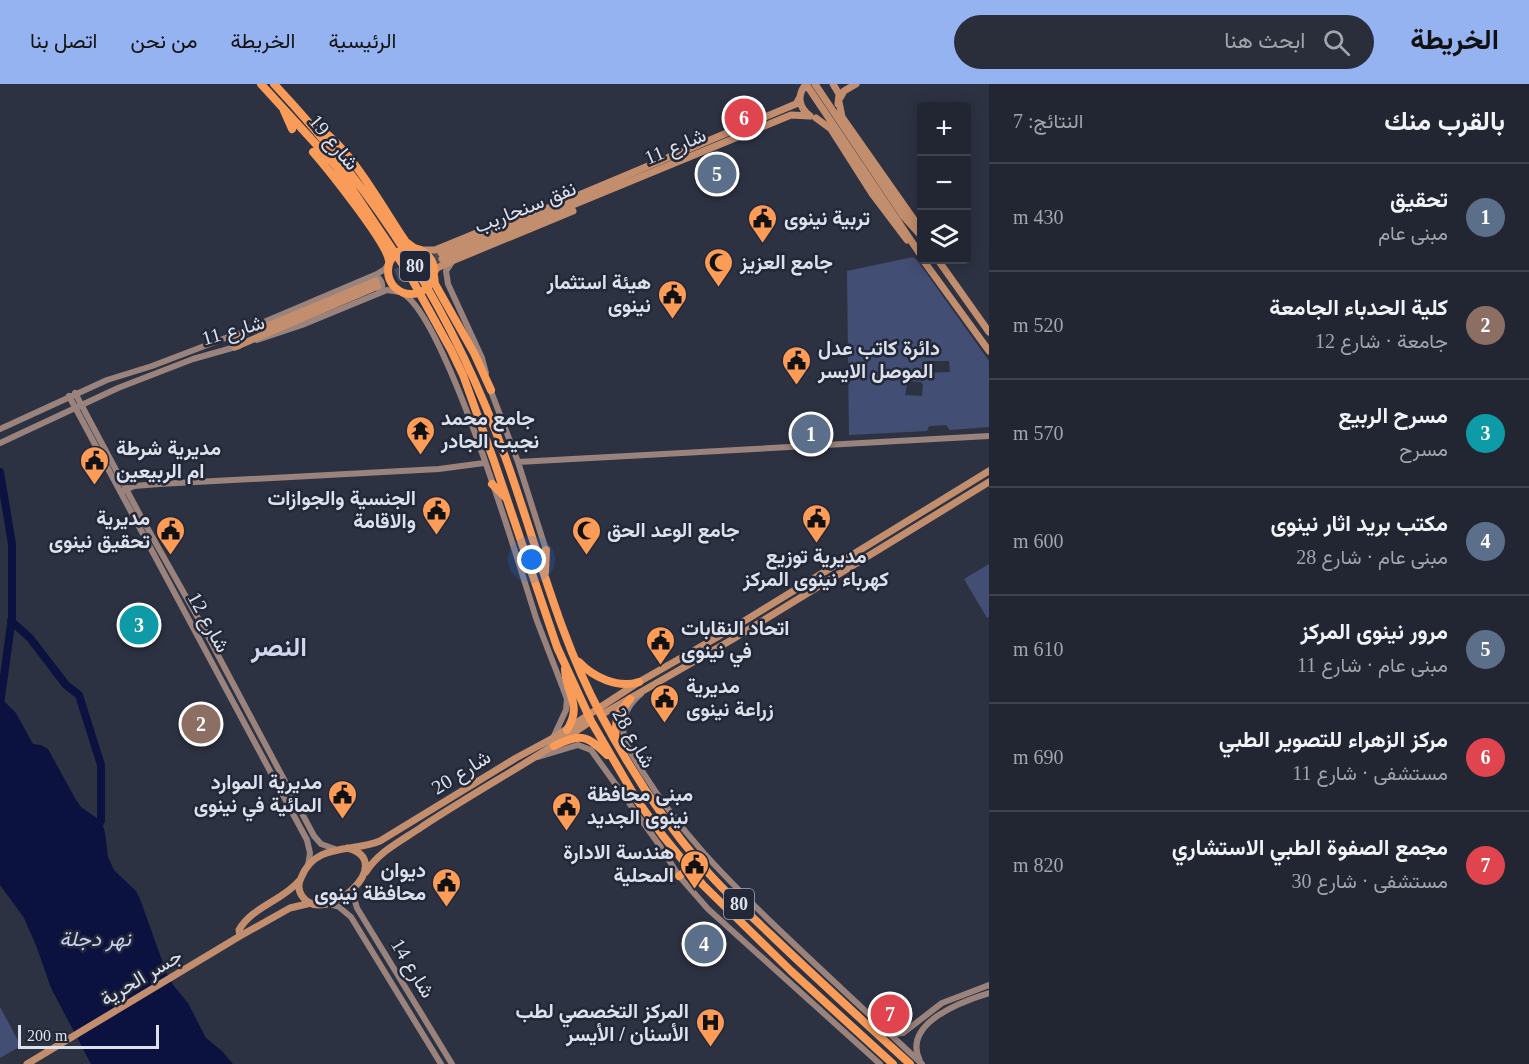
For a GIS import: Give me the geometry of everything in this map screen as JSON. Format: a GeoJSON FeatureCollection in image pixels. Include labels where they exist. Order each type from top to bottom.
{"type":"FeatureCollection","features":[{"type":"Feature","properties":{"kind":"highway","name":"شارع 19"},"geometry":{"type":"LineString","coordinates":[[261,84],[334,164],[357,196],[414,282],[451,350]]}},
{"type":"Feature","properties":{"kind":"highway","name":"شارع 19"},"geometry":{"type":"LineString","coordinates":[[274,84],[339,158],[364,191],[427,285],[459,345]]}},
{"type":"Feature","properties":{"kind":"highway"},"geometry":{"type":"LineString","coordinates":[[280,105],[292,129]]}},
{"type":"Feature","properties":{"kind":"highway"},"geometry":{"type":"LineString","coordinates":[[306,119],[332,137],[406,242],[430,258],[440,294],[474,353],[491,390]]}},
{"type":"Feature","properties":{"kind":"highway"},"geometry":{"type":"LineString","coordinates":[[313,153],[385,249],[389,256],[389,279],[393,286],[401,292],[412,294],[430,285],[434,274]]}},
{"type":"Feature","properties":{"kind":"highway"},"geometry":{"type":"LineString","coordinates":[[388,263],[399,250],[417,249]]}},
{"type":"Feature","properties":{"kind":"highway","name":"شارع 28"},"geometry":{"type":"LineString","coordinates":[[459,345],[507,461],[573,654],[599,712],[649,795],[732,897],[799,962],[858,1010],[910,1064]]}},
{"type":"Feature","properties":{"kind":"highway","name":"شارع 28"},"geometry":{"type":"LineString","coordinates":[[451,350],[463,375],[509,502],[548,624],[590,718],[615,764],[648,816],[689,870],[843,1025],[892,1064]]}},
{"type":"Feature","properties":{"kind":"highway"},"geometry":{"type":"LineString","coordinates":[[492,484],[509,502]]}},
{"type":"Feature","properties":{"kind":"highway"},"geometry":{"type":"LineString","coordinates":[[546,550],[546,577]]}},
{"type":"Feature","properties":{"kind":"highway"},"geometry":{"type":"LineString","coordinates":[[573,654],[580,664],[598,677],[623,684],[639,682]]}},
{"type":"Feature","properties":{"kind":"highway"},"geometry":{"type":"LineString","coordinates":[[565,665],[566,681],[575,707],[574,716],[567,730]]}},
{"type":"Feature","properties":{"kind":"highway"},"geometry":{"type":"LineString","coordinates":[[617,742],[615,734],[617,716],[630,699]]}},
{"type":"Feature","properties":{"kind":"highway"},"geometry":{"type":"LineString","coordinates":[[590,718],[599,712]]}},
{"type":"Feature","properties":{"kind":"highway"},"geometry":{"type":"LineString","coordinates":[[554,742],[587,738],[615,764]]}},
{"type":"Feature","properties":{"kind":"highway"},"geometry":{"type":"LineString","coordinates":[[679,876],[689,870]]}},
{"type":"Feature","properties":{"kind":"highway"},"geometry":{"type":"LineString","coordinates":[[791,971],[799,962]]}},
{"type":"Feature","properties":{"kind":"main road"},"geometry":{"type":"LineString","coordinates":[[798,84],[802,108],[831,129],[873,195],[917,252]]}},
{"type":"Feature","properties":{"kind":"main road"},"geometry":{"type":"LineString","coordinates":[[800,95],[806,84],[902,219],[917,233]]}},
{"type":"Feature","properties":{"kind":"main road"},"geometry":{"type":"LineString","coordinates":[[815,84],[902,219],[917,249]]}},
{"type":"Feature","properties":{"kind":"main road"},"geometry":{"type":"LineString","coordinates":[[833,84],[839,101],[839,111],[917,225]]}},
{"type":"Feature","properties":{"kind":"main road"},"geometry":{"type":"LineString","coordinates":[[813,117],[828,116],[833,112],[844,91],[856,84]]}},
{"type":"Feature","properties":{"kind":"main road","name":"شارع 11"},"geometry":{"type":"LineString","coordinates":[[618,184],[796,104],[800,95]]}},
{"type":"Feature","properties":{"kind":"main road","name":"شارع 11"},"geometry":{"type":"LineString","coordinates":[[618,184],[791,115],[813,117]]}},
{"type":"Feature","properties":{"kind":"main road"},"geometry":{"type":"LineString","coordinates":[[417,249],[430,251],[594,187],[618,184]]}},
{"type":"Feature","properties":{"kind":"main road"},"geometry":{"type":"LineString","coordinates":[[434,274],[437,268],[600,199],[618,184]]}},
{"type":"Feature","properties":{"kind":"main road","name":"نفق سنحاريب"},"geometry":{"type":"LineString","coordinates":[[441,256],[618,184]]}},
{"type":"Feature","properties":{"kind":"main road"},"geometry":{"type":"LineString","coordinates":[[446,245],[440,249],[438,256],[444,262],[453,261]]}},
{"type":"Feature","properties":{"kind":"main road"},"geometry":{"type":"LineString","coordinates":[[453,261],[446,268],[446,277],[482,358],[546,550]]}},
{"type":"Feature","properties":{"kind":"main road"},"geometry":{"type":"LineString","coordinates":[[236,347],[376,284],[388,263]]}},
{"type":"Feature","properties":{"kind":"main road"},"geometry":{"type":"LineString","coordinates":[[926,264],[989,351]]}},
{"type":"Feature","properties":{"kind":"main road"},"geometry":{"type":"LineString","coordinates":[[941,264],[989,332]]}},
{"type":"Feature","properties":{"kind":"main road"},"geometry":{"type":"LineString","coordinates":[[231,336],[265,327],[376,284],[401,292],[412,299],[428,324],[456,383],[567,702],[554,742]]}},
{"type":"Feature","properties":{"kind":"main road","name":"شارع 11"},"geometry":{"type":"LineString","coordinates":[[0,429],[106,380],[231,336]]}},
{"type":"Feature","properties":{"kind":"main road","name":"شارع 11"},"geometry":{"type":"LineString","coordinates":[[0,443],[118,388],[193,359],[236,347]]}},
{"type":"Feature","properties":{"kind":"main road","name":"شارع 12"},"geometry":{"type":"LineString","coordinates":[[72,394],[183,610],[307,840],[310,853],[308,866]]}},
{"type":"Feature","properties":{"kind":"main road"},"geometry":{"type":"LineString","coordinates":[[518,462],[989,436]]}},
{"type":"Feature","properties":{"kind":"main road"},"geometry":{"type":"LineString","coordinates":[[123,491],[134,486],[439,469],[484,463]]}},
{"type":"Feature","properties":{"kind":"main road"},"geometry":{"type":"LineString","coordinates":[[599,712],[639,682],[728,631],[989,471]]}},
{"type":"Feature","properties":{"kind":"main road"},"geometry":{"type":"LineString","coordinates":[[599,712],[630,699],[733,639],[989,482]]}},
{"type":"Feature","properties":{"kind":"main road","name":"شارع 12"},"geometry":{"type":"LineString","coordinates":[[123,491],[191,605],[316,839],[324,846],[334,849]]}},
{"type":"Feature","properties":{"kind":"main road"},"geometry":{"type":"LineString","coordinates":[[183,610],[191,605]]}},
{"type":"Feature","properties":{"kind":"main road"},"geometry":{"type":"LineString","coordinates":[[646,690],[628,708],[623,729],[629,748],[658,795],[703,860],[858,1010],[891,1033],[903,1033],[942,1003],[989,985]]}},
{"type":"Feature","properties":{"kind":"main road"},"geometry":{"type":"LineString","coordinates":[[234,703],[241,699]]}},
{"type":"Feature","properties":{"kind":"main road","name":"شارع 20"},"geometry":{"type":"LineString","coordinates":[[348,848],[361,847],[380,841],[516,758],[554,742],[567,730],[590,718]]}},
{"type":"Feature","properties":{"kind":"main road","name":"شارع 20"},"geometry":{"type":"LineString","coordinates":[[364,874],[383,853],[529,761],[590,718]]}},
{"type":"Feature","properties":{"kind":"main road"},"geometry":{"type":"LineString","coordinates":[[529,761],[572,747],[582,746],[591,750],[679,876],[708,909],[731,932],[843,1025],[880,1064]]}},
{"type":"Feature","properties":{"kind":"main road"},"geometry":{"type":"LineString","coordinates":[[348,848],[361,855],[365,864],[364,874],[355,888],[344,897],[325,903],[313,903],[306,900],[300,894],[299,886],[308,866],[322,854],[334,849],[348,848]]}},
{"type":"Feature","properties":{"kind":"main road","name":"جسر الحرية"},"geometry":{"type":"LineString","coordinates":[[240,936],[239,930],[247,919],[284,895],[301,878]]}},
{"type":"Feature","properties":{"kind":"main road","name":"شارع 14"},"geometry":{"type":"LineString","coordinates":[[355,888],[354,898],[357,908],[452,1064]]}},
{"type":"Feature","properties":{"kind":"main road","name":"جسر الحرية"},"geometry":{"type":"LineString","coordinates":[[27,1064],[240,936],[290,908],[313,903]]}},
{"type":"Feature","properties":{"kind":"main road","name":"شارع 14"},"geometry":{"type":"LineString","coordinates":[[325,903],[339,907],[351,916],[441,1064]]}},
{"type":"Feature","properties":{"kind":"main road"},"geometry":{"type":"LineString","coordinates":[[922,1064],[916,1046],[927,1024],[950,1008],[989,993]]}},
{"type":"Feature","properties":{"kind":"main road"},"geometry":{"type":"LineString","coordinates":[[879,1024],[922,1064]]}},
{"type":"Feature","properties":{"kind":"shaded area"},"geometry":{"type":"Polygon","coordinates":[[[913,257],[989,361],[989,427],[950,430],[946,425],[929,426],[927,431],[849,435],[847,271],[913,257]],[[926,361],[926,373],[950,372],[949,361],[926,361]],[[908,381],[905,395],[922,396],[921,382],[908,381]]]}},
{"type":"Feature","properties":{"kind":"shaded area"},"geometry":{"type":"Polygon","coordinates":[[[989,564],[989,617],[987,618],[964,579],[989,564]]]}},
{"type":"Feature","properties":{"kind":"shaded area"},"geometry":{"type":"Polygon","coordinates":[[[0,1007],[21,1046],[0,1058],[0,1007]]]}},
{"type":"Feature","properties":{"kind":"water","name":"نهر دجلة"},"geometry":{"type":"Polygon","coordinates":[[[0,697],[16,713],[33,744],[48,749],[81,807],[101,821],[105,832],[108,857],[114,870],[136,891],[167,974],[188,1003],[206,1038],[233,1064],[91,1064],[51,988],[24,918],[0,885],[0,697]]]}},
{"type":"Feature","properties":{"kind":"waterway"},"geometry":{"type":"LineString","coordinates":[[0,472],[12,544],[12,617],[0,705]]}},
{"type":"Feature","properties":{"kind":"waterway"},"geometry":{"type":"LineString","coordinates":[[11,621],[30,638],[66,685],[79,695],[101,765],[101,821],[96,829]]}},
{"type":"Feature","properties":{"kind":"tunnel"},"geometry":{"type":"LineString","coordinates":[[376,281],[441,253]]}},
{"type":"Feature","properties":{"kind":"tunnel"},"geometry":{"type":"LineString","coordinates":[[378,286],[442,259]]}},
{"type":"Feature","properties":{"kind":"place","name":"مركز الزهراء للتصوير الطبي"},"geometry":{"type":"Point","coordinates":[744,118]}},
{"type":"Feature","properties":{"kind":"place","name":"مرور نينوى المركز"},"geometry":{"type":"Point","coordinates":[717,174]}},
{"type":"Feature","properties":{"kind":"place","name":"تربية نينوى"},"geometry":{"type":"Point","coordinates":[763,244]}},
{"type":"Feature","properties":{"kind":"place","name":"جامع العزيز"},"geometry":{"type":"Point","coordinates":[719,288]}},
{"type":"Feature","properties":{"kind":"place","name":"هيئة استثمار نينوى"},"geometry":{"type":"Point","coordinates":[672,320]}},
{"type":"Feature","properties":{"kind":"place","name":"دائرة كاتب عدل الموصل الايسر"},"geometry":{"type":"Point","coordinates":[797,386]}},
{"type":"Feature","properties":{"kind":"place","name":"تحقيق"},"geometry":{"type":"Point","coordinates":[811,434]}},
{"type":"Feature","properties":{"kind":"place","name":"جامع محمد نجيب الجادر"},"geometry":{"type":"Point","coordinates":[420,456]}},
{"type":"Feature","properties":{"kind":"place","name":"مديرية شرطة ام الربيعين"},"geometry":{"type":"Point","coordinates":[95,486]}},
{"type":"Feature","properties":{"kind":"place","name":"الجنسية والجوازات والاقامة"},"geometry":{"type":"Point","coordinates":[437,536]}},
{"type":"Feature","properties":{"kind":"place","name":"مديرية توزيع كهرباء نينوى المركز"},"geometry":{"type":"Point","coordinates":[816,544]}},
{"type":"Feature","properties":{"kind":"place","name":"مديرية تحقيق نينوى"},"geometry":{"type":"Point","coordinates":[171,556]}},
{"type":"Feature","properties":{"kind":"place","name":"جامع الوعد الحق"},"geometry":{"type":"Point","coordinates":[586,556]}},
{"type":"Feature","properties":{"kind":"place","name":"مسرح الربيع"},"geometry":{"type":"Point","coordinates":[139,625]}},
{"type":"Feature","properties":{"kind":"place","name":"اتحاد النقابات في نينوى"},"geometry":{"type":"Point","coordinates":[660,666]}},
{"type":"Feature","properties":{"kind":"place","name":"كلية الحدباء الجامعة"},"geometry":{"type":"Point","coordinates":[201,724]}},
{"type":"Feature","properties":{"kind":"place","name":"مديرية زراعة نينوى"},"geometry":{"type":"Point","coordinates":[665,724]}},
{"type":"Feature","properties":{"kind":"place","name":"مديرية الموارد المائية في نينوى"},"geometry":{"type":"Point","coordinates":[343,820]}},
{"type":"Feature","properties":{"kind":"place","name":"مبنى محافظة نينوى الجديد"},"geometry":{"type":"Point","coordinates":[566,832]}},
{"type":"Feature","properties":{"kind":"place","name":"هندسة الادارة المحلية"},"geometry":{"type":"Point","coordinates":[695,890]}},
{"type":"Feature","properties":{"kind":"place","name":"ديوان محافظة نينوى"},"geometry":{"type":"Point","coordinates":[447,908]}},
{"type":"Feature","properties":{"kind":"place","name":"مكتب بريد اثار نينوى"},"geometry":{"type":"Point","coordinates":[704,944]}},
{"type":"Feature","properties":{"kind":"place","name":"مجمع الصفوة الطبي الاستشاري"},"geometry":{"type":"Point","coordinates":[890,1014]}},
{"type":"Feature","properties":{"kind":"place","name":"المركز التخصصي لطب الأسنان / الأيسر"},"geometry":{"type":"Point","coordinates":[710,1048]}},
{"type":"Feature","properties":{"kind":"district","name":"النصر"},"geometry":{"type":"Point","coordinates":[279,647]}}]}
